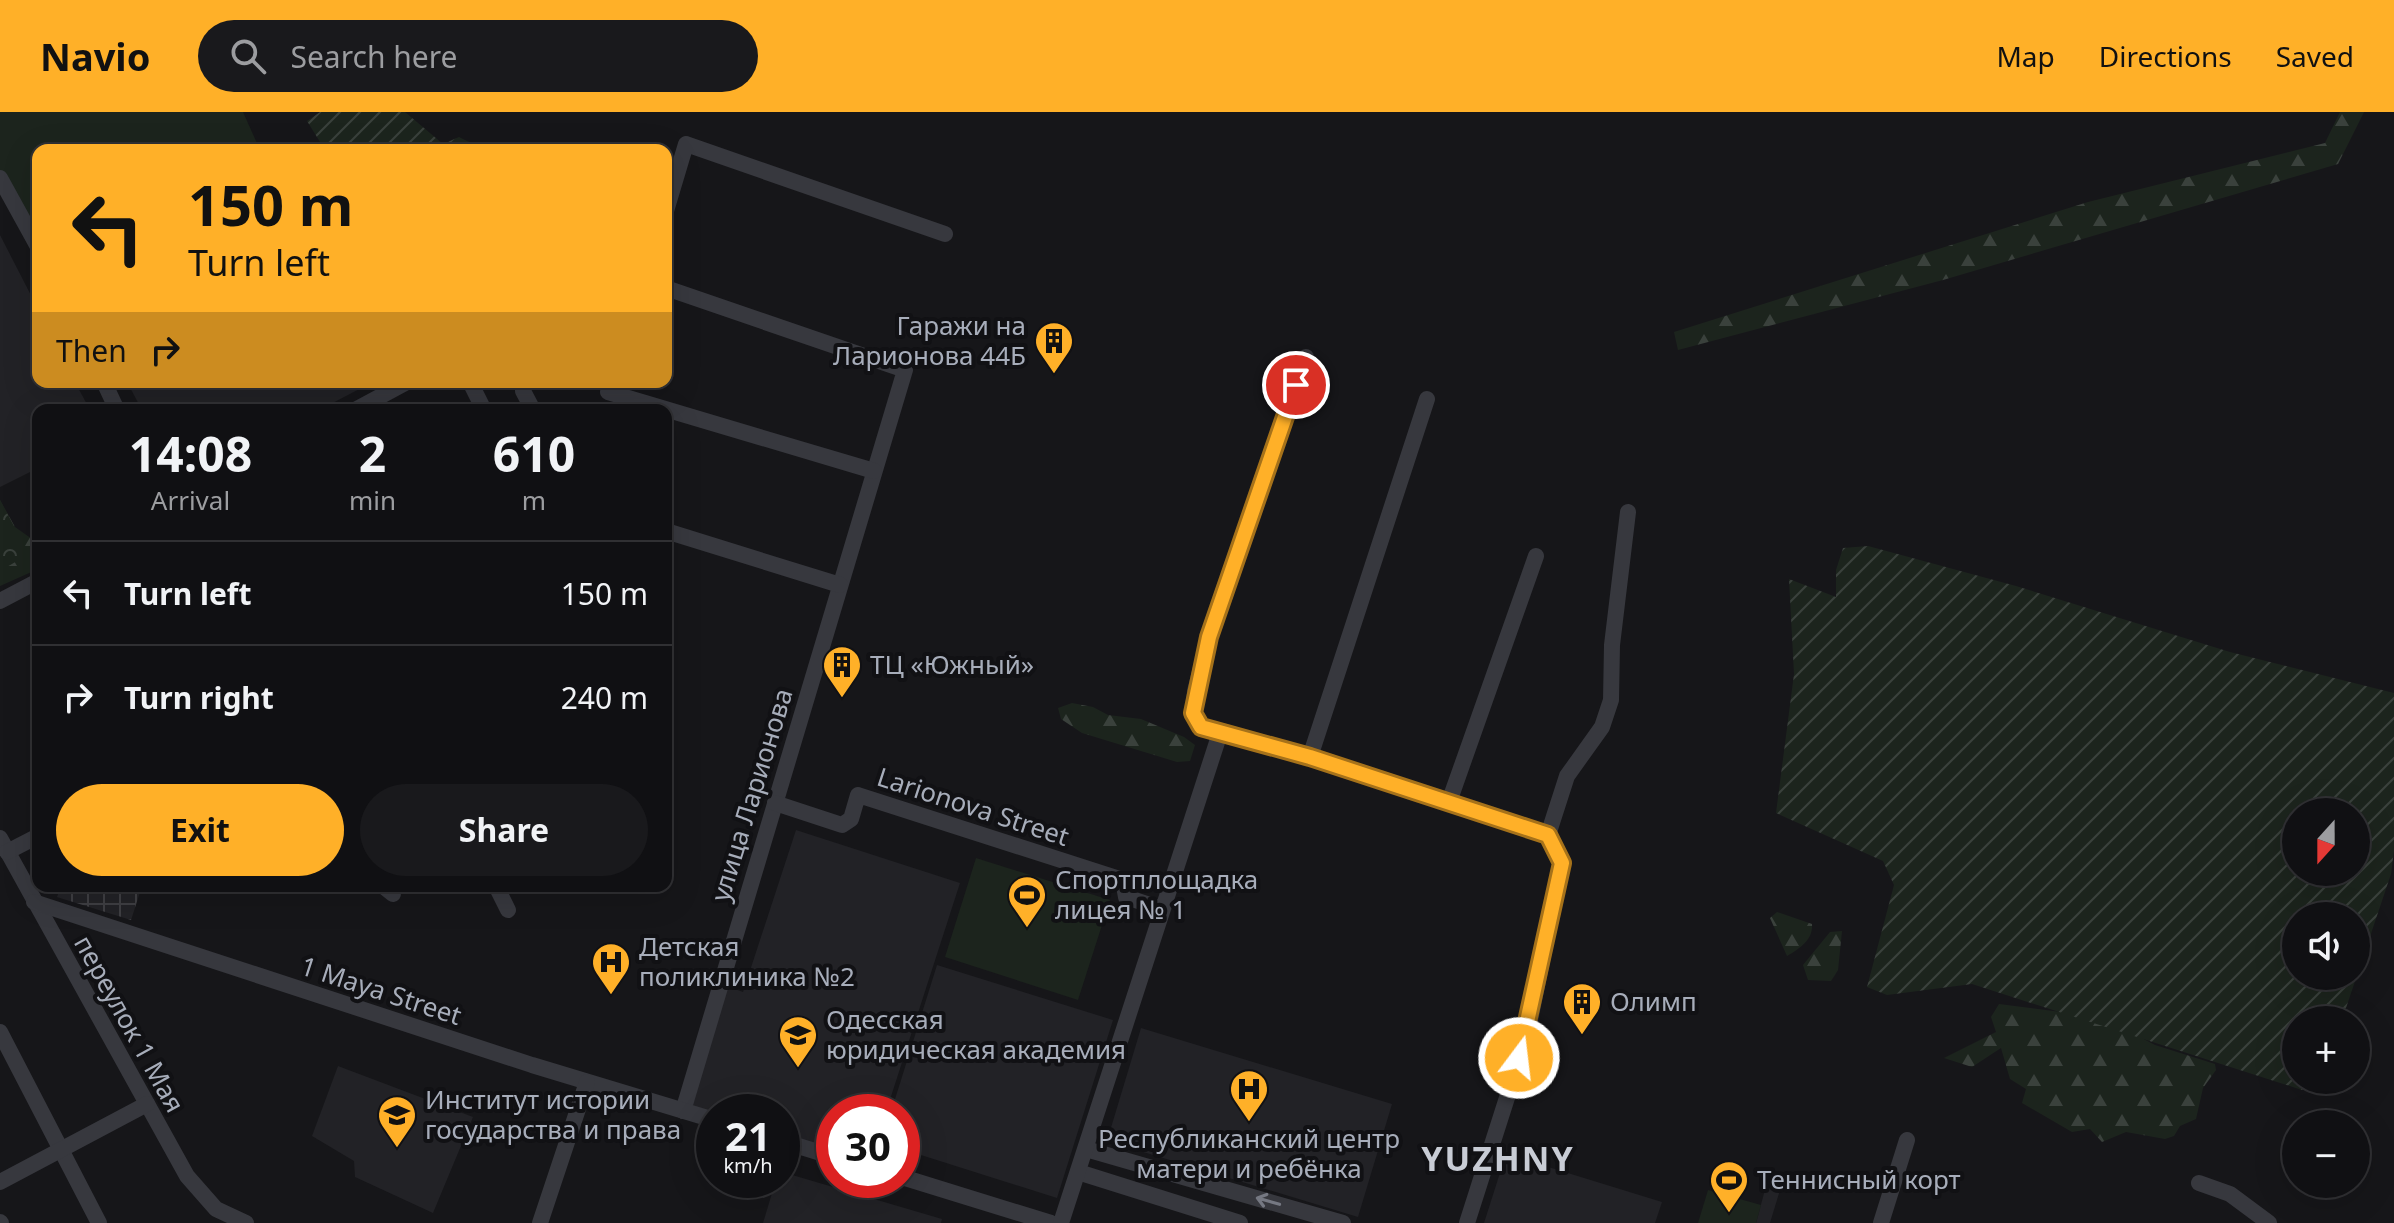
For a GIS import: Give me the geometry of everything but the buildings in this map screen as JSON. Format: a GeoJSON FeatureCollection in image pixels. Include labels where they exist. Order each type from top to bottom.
{"type":"FeatureCollection","features":[{"type":"Feature","properties":{"kind":"street"},"geometry":{"type":"LineString","coordinates":[[672,191],[686,144],[945,234]]}},
{"type":"Feature","properties":{"kind":"street"},"geometry":{"type":"LineString","coordinates":[[0,178],[32,236]]}},
{"type":"Feature","properties":{"kind":"street","name":"улица Ларионова"},"geometry":{"type":"LineString","coordinates":[[672,290],[905,370],[683,1111]]}},
{"type":"Feature","properties":{"kind":"street"},"geometry":{"type":"LineString","coordinates":[[1306,357],[1209,637],[1195,691],[1193,713],[1201,727],[1310,757],[1548,835]]}},
{"type":"Feature","properties":{"kind":"street"},"geometry":{"type":"LineString","coordinates":[[366,404],[396,388]]}},
{"type":"Feature","properties":{"kind":"street"},"geometry":{"type":"LineString","coordinates":[[612,388],[663,404]]}},
{"type":"Feature","properties":{"kind":"street"},"geometry":{"type":"LineString","coordinates":[[1310,757],[1427,399]]}},
{"type":"Feature","properties":{"kind":"street"},"geometry":{"type":"LineString","coordinates":[[672,407],[874,471]]}},
{"type":"Feature","properties":{"kind":"street"},"geometry":{"type":"LineString","coordinates":[[1467,1223],[1527,1035],[1562,863],[1548,835],[1567,776],[1602,727],[1611,700],[1612,645],[1628,512]]}},
{"type":"Feature","properties":{"kind":"street"},"geometry":{"type":"LineString","coordinates":[[672,533],[840,585]]}},
{"type":"Feature","properties":{"kind":"street"},"geometry":{"type":"LineString","coordinates":[[1449,802],[1536,556]]}},
{"type":"Feature","properties":{"kind":"street"},"geometry":{"type":"LineString","coordinates":[[0,601],[32,587]]}},
{"type":"Feature","properties":{"kind":"street"},"geometry":{"type":"LineString","coordinates":[[1061,1223],[1220,733]]}},
{"type":"Feature","properties":{"kind":"street","name":"Larionova Street"},"geometry":{"type":"LineString","coordinates":[[775,803],[842,825],[851,819],[858,795],[1123,880],[1126,897],[1162,909]]}},
{"type":"Feature","properties":{"kind":"street"},"geometry":{"type":"LineString","coordinates":[[4,845],[32,838]]}},
{"type":"Feature","properties":{"kind":"street","name":"переулок 1 Мая"},"geometry":{"type":"LineString","coordinates":[[4,845],[187,1176],[216,1209],[239,1221]]}},
{"type":"Feature","properties":{"kind":"street"},"geometry":{"type":"LineString","coordinates":[[499,892],[508,910]]}},
{"type":"Feature","properties":{"kind":"street","name":"1 Maya Street"},"geometry":{"type":"LineString","coordinates":[[34,902],[696,1115]]}},
{"type":"Feature","properties":{"kind":"street"},"geometry":{"type":"LineString","coordinates":[[0,1032],[99,1223]]}},
{"type":"Feature","properties":{"kind":"street"},"geometry":{"type":"LineString","coordinates":[[540,1223],[587,1082]]}},
{"type":"Feature","properties":{"kind":"street"},"geometry":{"type":"LineString","coordinates":[[0,1182],[147,1104]]}},
{"type":"Feature","properties":{"kind":"street"},"geometry":{"type":"LineString","coordinates":[[1881,1223],[1907,1140]]}},
{"type":"Feature","properties":{"kind":"street"},"geometry":{"type":"LineString","coordinates":[[1086,1149],[1343,1223]]}},
{"type":"Feature","properties":{"kind":"street"},"geometry":{"type":"LineString","coordinates":[[1078,1172],[1240,1223]]}},
{"type":"Feature","properties":{"kind":"street"},"geometry":{"type":"LineString","coordinates":[[920,1183],[1051,1223]]}},
{"type":"Feature","properties":{"kind":"street"},"geometry":{"type":"LineString","coordinates":[[2199,1183],[2230,1194],[2269,1223]]}},
{"type":"Feature","properties":{"kind":"shaded area"},"geometry":{"type":"Polygon","coordinates":[[[0,235],[32,297],[32,388],[78,388],[87,404],[32,404],[32,471],[0,487],[0,235]]]}},
{"type":"Feature","properties":{"kind":"shaded area"},"geometry":{"type":"Polygon","coordinates":[[[130,388],[361,388],[331,404],[139,404],[130,388]]]}},
{"type":"Feature","properties":{"kind":"shaded area"},"geometry":{"type":"Polygon","coordinates":[[[796,830],[960,883],[892,1094],[816,1094],[816,1151],[800,1147],[800,1094],[696,1094],[696,1111],[683,1111],[721,984],[743,992],[796,830]]]}},
{"type":"Feature","properties":{"kind":"shaded area"},"geometry":{"type":"Polygon","coordinates":[[[59,892],[140,892],[131,920],[57,897],[59,892]]]}},
{"type":"Feature","properties":{"kind":"shaded area"},"geometry":{"type":"Polygon","coordinates":[[[937,965],[1113,1020],[1057,1198],[920,1155],[920,1094],[897,1094],[937,965]]]}},
{"type":"Feature","properties":{"kind":"shaded area","name":"Республиканский центр матери и ребёнка"},"geometry":{"type":"Polygon","coordinates":[[[1141,1028],[1392,1104],[1358,1217],[1107,1141],[1141,1028]]]}},
{"type":"Feature","properties":{"kind":"shaded area","name":"Институт истории государства и права"},"geometry":{"type":"Polygon","coordinates":[[[338,1066],[473,1117],[433,1213],[355,1177],[354,1161],[312,1136],[338,1066]]]}},
{"type":"Feature","properties":{"kind":"shaded area"},"geometry":{"type":"Polygon","coordinates":[[[1506,1154],[1662,1202],[1655,1223],[1484,1223],[1506,1154]]]}},
{"type":"Feature","properties":{"kind":"shaded area"},"geometry":{"type":"Polygon","coordinates":[[[800,1177],[816,1182],[816,1198],[871,1198],[942,1219],[941,1223],[763,1223],[771,1198],[800,1198],[800,1177]]]}},
{"type":"Feature","properties":{"kind":"shaded area"},"geometry":{"type":"Polygon","coordinates":[[[1766,1186],[1780,1190],[1770,1223],[1756,1223],[1766,1186]]]}},
{"type":"Feature","properties":{"kind":"green space"},"geometry":{"type":"Polygon","coordinates":[[[0,112],[243,112],[257,144],[32,144],[32,236],[0,178],[0,112]]]}},
{"type":"Feature","properties":{"kind":"green space"},"geometry":{"type":"Polygon","coordinates":[[[320,112],[405,112],[443,144],[321,144],[307,121],[320,112]]]}},
{"type":"Feature","properties":{"kind":"green space"},"geometry":{"type":"Polygon","coordinates":[[[2340,112],[2364,112],[2338,164],[1943,280],[1678,350],[1674,332],[2088,202],[2325,143],[2340,112]]]}},
{"type":"Feature","properties":{"kind":"green space"},"geometry":{"type":"Polygon","coordinates":[[[459,137],[473,144],[443,144],[459,137]]]}},
{"type":"Feature","properties":{"kind":"green space"},"geometry":{"type":"Polygon","coordinates":[[[0,500],[15,527],[32,539],[32,572],[0,586],[0,500]]]}},
{"type":"Feature","properties":{"kind":"green space"},"geometry":{"type":"Polygon","coordinates":[[[0,500],[29,554],[0,571],[0,500]]]}},
{"type":"Feature","properties":{"kind":"green space"},"geometry":{"type":"Polygon","coordinates":[[[1868,546],[2016,586],[2230,652],[2394,693],[2394,851],[2391,874],[2370,937],[2370,902],[2282,902],[2282,990],[2352,990],[2347,1006],[2282,1006],[2282,1084],[1972,984],[1887,995],[1867,987],[1894,885],[1883,861],[1776,813],[1794,674],[1789,579],[1836,597],[1836,570],[1843,548],[1868,546]]]}},
{"type":"Feature","properties":{"kind":"green space"},"geometry":{"type":"Polygon","coordinates":[[[1072,703],[1093,707],[1108,715],[1141,719],[1184,737],[1195,745],[1190,761],[1177,762],[1082,733],[1061,719],[1058,708],[1072,703]]]}},
{"type":"Feature","properties":{"kind":"green space","name":"Спортплощадка лицея № 1"},"geometry":{"type":"Polygon","coordinates":[[[976,858],[1110,900],[1078,1000],[945,957],[976,858]]]}},
{"type":"Feature","properties":{"kind":"green space"},"geometry":{"type":"Polygon","coordinates":[[[1777,912],[1812,924],[1808,939],[1787,956],[1770,918],[1777,912]]]}},
{"type":"Feature","properties":{"kind":"green space"},"geometry":{"type":"Polygon","coordinates":[[[1842,931],[1838,970],[1831,981],[1808,980],[1803,965],[1830,932],[1842,931]]]}},
{"type":"Feature","properties":{"kind":"green space"},"geometry":{"type":"Polygon","coordinates":[[[1999,1004],[2061,1012],[2119,1026],[2155,1045],[2215,1064],[2216,1070],[2203,1088],[2196,1119],[2180,1126],[2174,1136],[2165,1139],[2126,1132],[2102,1142],[2090,1129],[2072,1132],[2022,1103],[2026,1089],[2010,1079],[2001,1048],[1972,1067],[1944,1058],[1996,1032],[1991,1017],[1999,1004]]]}},
{"type":"Feature","properties":{"kind":"green space","name":"Теннисный корт"},"geometry":{"type":"Polygon","coordinates":[[[1708,1190],[1761,1205],[1756,1223],[1698,1223],[1708,1190]]]}},
{"type":"Feature","properties":{"kind":"place","name":"Гаражи на Ларионова 44Б"},"geometry":{"type":"Point","coordinates":[1054,375]}},
{"type":"Feature","properties":{"kind":"place","name":"ТЦ «Южный»"},"geometry":{"type":"Point","coordinates":[842,699]}},
{"type":"Feature","properties":{"kind":"place","name":"Спортплощадка лицея № 1"},"geometry":{"type":"Point","coordinates":[1027,929]}},
{"type":"Feature","properties":{"kind":"place","name":"Детская поликлиника №2"},"geometry":{"type":"Point","coordinates":[611,996]}},
{"type":"Feature","properties":{"kind":"place","name":"Олимп"},"geometry":{"type":"Point","coordinates":[1582,1036]}},
{"type":"Feature","properties":{"kind":"place","name":"Одесская юридическая академия"},"geometry":{"type":"Point","coordinates":[798,1069]}},
{"type":"Feature","properties":{"kind":"place","name":"Республиканский центр матери и ребёнка"},"geometry":{"type":"Point","coordinates":[1249,1123]}},
{"type":"Feature","properties":{"kind":"place","name":"Институт истории государства и права"},"geometry":{"type":"Point","coordinates":[397,1149]}},
{"type":"Feature","properties":{"kind":"place","name":"Теннисный корт"},"geometry":{"type":"Point","coordinates":[1729,1214]}},
{"type":"Feature","properties":{"kind":"district","name":"YUZHNY"},"geometry":{"type":"Point","coordinates":[1498,1159]}},
{"type":"Feature","properties":{"kind":"route"},"geometry":{"type":"LineString","coordinates":[[1296,385],[1209,637],[1195,691],[1193,713],[1201,727],[1310,757],[1548,835],[1562,863],[1527,1035],[1519,1058]]}}]}
